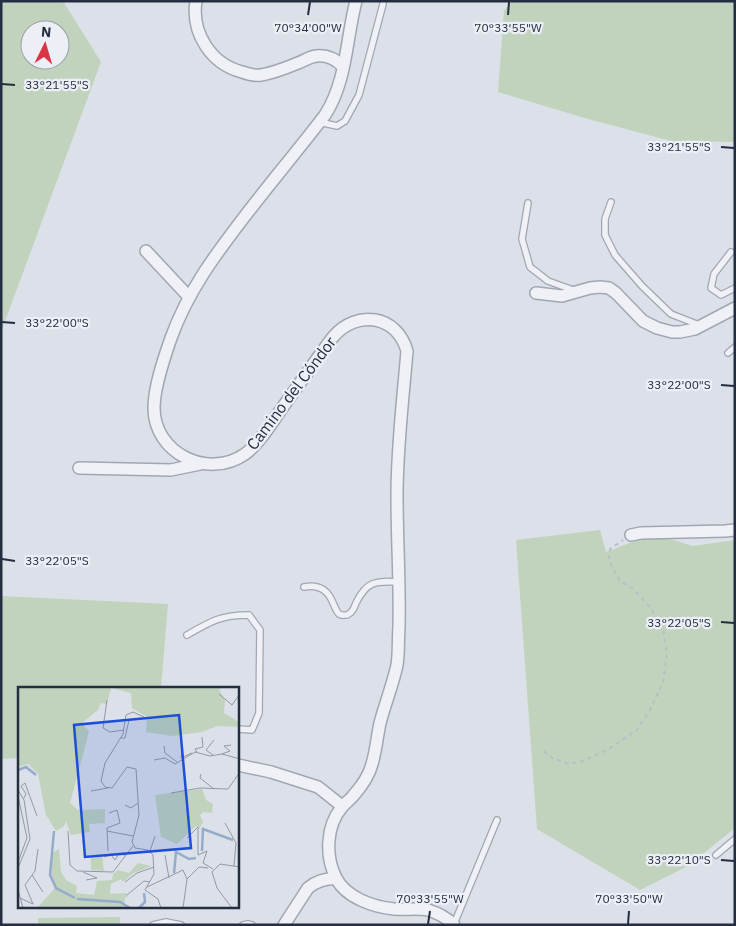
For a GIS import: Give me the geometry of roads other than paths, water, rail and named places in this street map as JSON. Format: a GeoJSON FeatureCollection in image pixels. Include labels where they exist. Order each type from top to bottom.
{"type":"FeatureCollection","features":[{"type":"Feature","properties":{"kind":"street"},"geometry":{"type":"LineString","coordinates":[[196,1],[196,24],[203,42],[221,63],[238,71],[260,75],[278,71],[316,56],[332,58],[343,67]]}},
{"type":"Feature","properties":{"kind":"street","name":"Camino del Cóndor"},"geometry":{"type":"LineString","coordinates":[[336,878],[330,860],[329,840],[334,822],[342,806],[361,787],[372,765],[380,724],[397,664],[399,582],[397,492],[399,442],[407,351],[402,339],[394,328],[388,324],[374,319],[366,319],[351,322],[344,326],[333,337],[251,449],[244,455],[228,462],[210,465],[202,464],[180,455],[166,442],[157,426],[154,407],[159,377],[177,323],[201,275],[325,115],[334,98],[340,83],[356,1]]}},
{"type":"Feature","properties":{"kind":"street"},"geometry":{"type":"LineString","coordinates":[[146,251],[189,298]]}},
{"type":"Feature","properties":{"kind":"street"},"geometry":{"type":"LineString","coordinates":[[536,293],[562,296],[595,287],[609,288],[643,321],[664,331],[688,331],[702,326],[735,308]]}},
{"type":"Feature","properties":{"kind":"street"},"geometry":{"type":"LineString","coordinates":[[79,468],[171,470],[202,464]]}},
{"type":"Feature","properties":{"kind":"street"},"geometry":{"type":"LineString","coordinates":[[631,535],[735,530]]}},
{"type":"Feature","properties":{"kind":"street"},"geometry":{"type":"LineString","coordinates":[[239,765],[271,772],[318,787],[342,806]]}},
{"type":"Feature","properties":{"kind":"street"},"geometry":{"type":"LineString","coordinates":[[284,925],[308,888],[321,880],[336,878],[341,886],[366,902],[390,908],[430,911],[454,924]]}},
{"type":"Feature","properties":{"kind":"lane"},"geometry":{"type":"LineString","coordinates":[[319,122],[337,126],[345,121],[359,95],[383,4]]}},
{"type":"Feature","properties":{"kind":"lane"},"geometry":{"type":"LineString","coordinates":[[611,202],[605,218],[605,236],[615,255],[642,286],[671,314],[702,326]]}},
{"type":"Feature","properties":{"kind":"lane"},"geometry":{"type":"LineString","coordinates":[[528,203],[522,239],[530,267],[548,281],[578,291]]}},
{"type":"Feature","properties":{"kind":"lane"},"geometry":{"type":"LineString","coordinates":[[731,252],[714,274],[711,288],[721,294],[735,288]]}},
{"type":"Feature","properties":{"kind":"lane"},"geometry":{"type":"LineString","coordinates":[[728,352],[735,347]]}},
{"type":"Feature","properties":{"kind":"lane"},"geometry":{"type":"LineString","coordinates":[[304,587],[315,586],[324,590],[330,596],[337,612],[344,615],[351,613],[360,595],[367,587],[379,581],[399,582]]}},
{"type":"Feature","properties":{"kind":"lane"},"geometry":{"type":"LineString","coordinates":[[187,634],[211,620],[234,615],[250,615],[260,630],[259,713],[252,730],[239,729]]}},
{"type":"Feature","properties":{"kind":"lane"},"geometry":{"type":"LineString","coordinates":[[454,924],[497,820]]}},
{"type":"Feature","properties":{"kind":"lane"},"geometry":{"type":"LineString","coordinates":[[716,855],[735,839]]}},
{"type":"Feature","properties":{"kind":"lane"},"geometry":{"type":"LineString","coordinates":[[153,925],[166,922],[181,925]]}},
{"type":"Feature","properties":{"kind":"lane"},"geometry":{"type":"LineString","coordinates":[[243,925],[252,925]]}}]}
